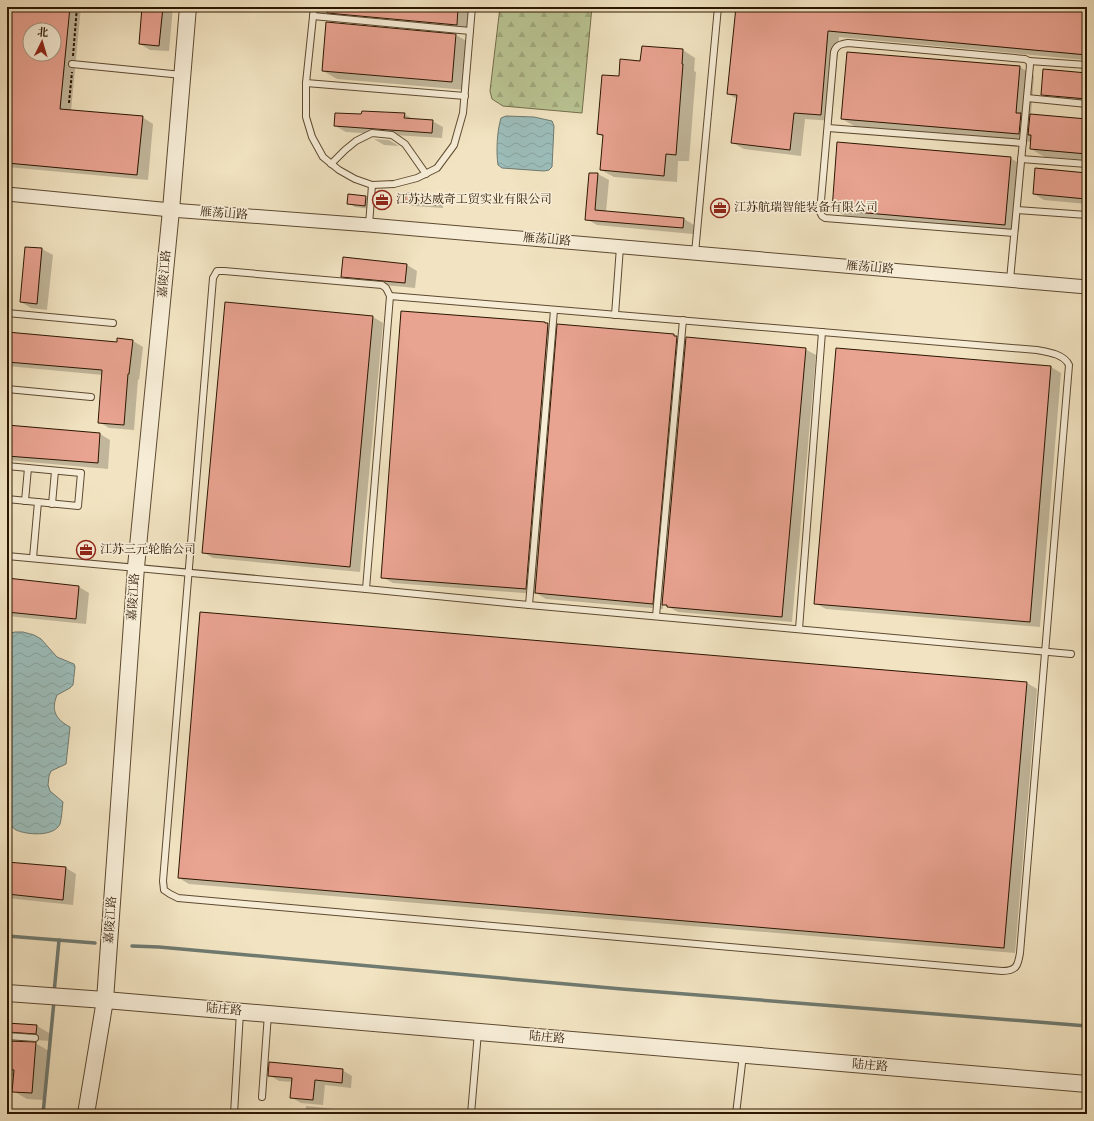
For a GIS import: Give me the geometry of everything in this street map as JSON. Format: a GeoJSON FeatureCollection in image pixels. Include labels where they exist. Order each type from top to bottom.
{"type":"FeatureCollection","features":[{"type":"Feature","properties":{"kind":"street","name":"嘉陵江路"},"geometry":{"type":"LineString","coordinates":[[86,1114],[105,1000],[136,567],[171,210],[188,7]]}},
{"type":"Feature","properties":{"kind":"street","name":"雁荡山路"},"geometry":{"type":"LineString","coordinates":[[7,194],[171,210],[369,225],[1087,287]]}},
{"type":"Feature","properties":{"kind":"street","name":"陆庄路"},"geometry":{"type":"LineString","coordinates":[[7,993],[105,1000],[1087,1084]]}},
{"type":"Feature","properties":{"kind":"lane"},"geometry":{"type":"LineString","coordinates":[[314,7],[306,83],[306,117],[312,137],[323,157],[331,164],[354,179],[372,185],[394,184],[426,174],[437,168],[454,145],[463,113],[472,7]]}},
{"type":"Feature","properties":{"kind":"lane"},"geometry":{"type":"LineString","coordinates":[[695,253],[718,7]]}},
{"type":"Feature","properties":{"kind":"lane"},"geometry":{"type":"LineString","coordinates":[[313,16],[470,31]]}},
{"type":"Feature","properties":{"kind":"lane"},"geometry":{"type":"LineString","coordinates":[[1014,233],[824,218],[822,216],[820,212],[834,52],[840,44],[848,43],[1087,66]]}},
{"type":"Feature","properties":{"kind":"lane"},"geometry":{"type":"LineString","coordinates":[[1010,280],[1030,65],[1029,61]]}},
{"type":"Feature","properties":{"kind":"lane"},"geometry":{"type":"LineString","coordinates":[[72,64],[182,75]]}},
{"type":"Feature","properties":{"kind":"lane"},"geometry":{"type":"LineString","coordinates":[[306,83],[465,96]]}},
{"type":"Feature","properties":{"kind":"lane"},"geometry":{"type":"LineString","coordinates":[[1027,98],[1087,104]]}},
{"type":"Feature","properties":{"kind":"lane"},"geometry":{"type":"LineString","coordinates":[[828,128],[1023,143]]}},
{"type":"Feature","properties":{"kind":"lane"},"geometry":{"type":"LineString","coordinates":[[331,164],[356,141],[368,134],[392,135],[405,144],[426,174]]}},
{"type":"Feature","properties":{"kind":"lane"},"geometry":{"type":"LineString","coordinates":[[1021,159],[1087,164]]}},
{"type":"Feature","properties":{"kind":"lane"},"geometry":{"type":"LineString","coordinates":[[369,225],[372,185]]}},
{"type":"Feature","properties":{"kind":"lane"},"geometry":{"type":"LineString","coordinates":[[1017,210],[1087,215]]}},
{"type":"Feature","properties":{"kind":"lane"},"geometry":{"type":"LineString","coordinates":[[615,315],[620,247]]}},
{"type":"Feature","properties":{"kind":"lane"},"geometry":{"type":"LineString","coordinates":[[366,589],[390,296],[386,288],[382,285],[216,271],[213,278],[163,882],[164,890],[170,894],[178,898],[1010,971],[1015,968],[1020,952],[1046,652],[1069,365],[1066,360],[1060,356],[1037,350],[390,296]]}},
{"type":"Feature","properties":{"kind":"lane"},"geometry":{"type":"LineString","coordinates":[[529,605],[554,310]]}},
{"type":"Feature","properties":{"kind":"lane"},"geometry":{"type":"LineString","coordinates":[[7,313],[113,323]]}},
{"type":"Feature","properties":{"kind":"lane"},"geometry":{"type":"LineString","coordinates":[[656,616],[683,320]]}},
{"type":"Feature","properties":{"kind":"lane"},"geometry":{"type":"LineString","coordinates":[[799,629],[822,332]]}},
{"type":"Feature","properties":{"kind":"lane"},"geometry":{"type":"LineString","coordinates":[[7,389],[91,397]]}},
{"type":"Feature","properties":{"kind":"lane"},"geometry":{"type":"LineString","coordinates":[[7,466],[81,473],[78,506],[7,499]]}},
{"type":"Feature","properties":{"kind":"lane"},"geometry":{"type":"LineString","coordinates":[[25,501],[28,468]]}},
{"type":"Feature","properties":{"kind":"lane"},"geometry":{"type":"LineString","coordinates":[[52,504],[56,471]]}},
{"type":"Feature","properties":{"kind":"lane"},"geometry":{"type":"LineString","coordinates":[[33,558],[38,502]]}},
{"type":"Feature","properties":{"kind":"lane"},"geometry":{"type":"LineString","coordinates":[[7,556],[1071,654]]}},
{"type":"Feature","properties":{"kind":"lane"},"geometry":{"type":"LineString","coordinates":[[234,1114],[240,1012]]}},
{"type":"Feature","properties":{"kind":"lane"},"geometry":{"type":"LineString","coordinates":[[262,1098],[268,1014]]}},
{"type":"Feature","properties":{"kind":"lane"},"geometry":{"type":"LineString","coordinates":[[471,1114],[478,1032]]}},
{"type":"Feature","properties":{"kind":"lane"},"geometry":{"type":"LineString","coordinates":[[7,1036],[35,1038]]}},
{"type":"Feature","properties":{"kind":"lane"},"geometry":{"type":"LineString","coordinates":[[736,1114],[743,1055]]}},
{"type":"Feature","properties":{"kind":"green space"},"geometry":{"type":"Polygon","coordinates":[[[500,7],[592,7],[582,113],[503,106],[492,99],[490,91],[500,7]]]}},
{"type":"Feature","properties":{"kind":"water"},"geometry":{"type":"Polygon","coordinates":[[[506,116],[534,117],[552,121],[554,126],[552,167],[549,170],[544,171],[502,168],[498,165],[497,148],[499,129],[501,118],[506,116]]]}},
{"type":"Feature","properties":{"kind":"water"},"geometry":{"type":"Polygon","coordinates":[[[23,632],[41,639],[57,657],[74,664],[75,667],[73,685],[57,695],[54,705],[58,717],[70,727],[66,764],[51,771],[48,785],[50,791],[63,802],[61,821],[57,828],[40,834],[21,832],[16,830],[7,822],[7,634],[23,632]]]}},
{"type":"Feature","properties":{"kind":"building"},"geometry":{"type":"Polygon","coordinates":[[[7,7],[70,7],[60,109],[143,116],[137,175],[7,163],[7,7]]]}},
{"type":"Feature","properties":{"kind":"building"},"geometry":{"type":"Polygon","coordinates":[[[142,7],[163,7],[159,46],[139,44],[142,7]]]}},
{"type":"Feature","properties":{"kind":"building"},"geometry":{"type":"Polygon","coordinates":[[[327,7],[458,7],[457,25],[327,13],[327,7]]]}},
{"type":"Feature","properties":{"kind":"building"},"geometry":{"type":"Polygon","coordinates":[[[736,7],[1087,7],[1087,55],[828,31],[821,115],[794,113],[790,150],[731,143],[737,95],[727,94],[736,7]]]}},
{"type":"Feature","properties":{"kind":"building"},"geometry":{"type":"Polygon","coordinates":[[[326,22],[456,34],[452,82],[322,71],[326,22]]]}},
{"type":"Feature","properties":{"kind":"building"},"geometry":{"type":"Polygon","coordinates":[[[642,46],[683,49],[676,155],[666,154],[664,176],[600,170],[603,135],[597,134],[602,75],[619,76],[620,59],[640,61],[642,46]]]}},
{"type":"Feature","properties":{"kind":"building"},"geometry":{"type":"Polygon","coordinates":[[[847,52],[1020,66],[1016,113],[1021,113],[1019,134],[841,119],[847,52]]]}},
{"type":"Feature","properties":{"kind":"building"},"geometry":{"type":"Polygon","coordinates":[[[1043,69],[1087,73],[1087,99],[1041,95],[1043,69]]]}},
{"type":"Feature","properties":{"kind":"building"},"geometry":{"type":"Polygon","coordinates":[[[362,111],[405,113],[404,118],[433,120],[432,133],[334,126],[335,113],[361,114],[362,111]]]}},
{"type":"Feature","properties":{"kind":"building"},"geometry":{"type":"Polygon","coordinates":[[[1030,114],[1087,119],[1087,154],[1030,149],[1031,135],[1028,135],[1030,114]]]}},
{"type":"Feature","properties":{"kind":"building"},"geometry":{"type":"Polygon","coordinates":[[[837,142],[1011,157],[1005,225],[832,210],[837,142]]]}},
{"type":"Feature","properties":{"kind":"building"},"geometry":{"type":"Polygon","coordinates":[[[1035,168],[1087,173],[1086,199],[1033,194],[1035,168]]]}},
{"type":"Feature","properties":{"kind":"building"},"geometry":{"type":"Polygon","coordinates":[[[589,173],[598,173],[595,210],[684,218],[683,228],[585,220],[589,173]]]}},
{"type":"Feature","properties":{"kind":"building"},"geometry":{"type":"Polygon","coordinates":[[[406,193],[437,196],[436,205],[405,202],[406,193]]]}},
{"type":"Feature","properties":{"kind":"building"},"geometry":{"type":"Polygon","coordinates":[[[348,194],[366,196],[365,206],[347,204],[348,194]]]}},
{"type":"Feature","properties":{"kind":"building"},"geometry":{"type":"Polygon","coordinates":[[[25,247],[42,248],[37,304],[20,302],[25,247]]]}},
{"type":"Feature","properties":{"kind":"building"},"geometry":{"type":"Polygon","coordinates":[[[343,257],[407,264],[405,283],[341,277],[343,257]]]}},
{"type":"Feature","properties":{"kind":"building"},"geometry":{"type":"Polygon","coordinates":[[[225,302],[373,316],[350,567],[202,553],[225,302]]]}},
{"type":"Feature","properties":{"kind":"building"},"geometry":{"type":"Polygon","coordinates":[[[401,311],[548,323],[526,589],[381,578],[401,311]]]}},
{"type":"Feature","properties":{"kind":"building"},"geometry":{"type":"Polygon","coordinates":[[[557,324],[674,334],[674,336],[677,336],[653,604],[535,593],[557,324]]]}},
{"type":"Feature","properties":{"kind":"building"},"geometry":{"type":"Polygon","coordinates":[[[7,332],[117,342],[117,338],[133,340],[128,374],[124,425],[98,423],[102,370],[7,362],[7,332]]]}},
{"type":"Feature","properties":{"kind":"building"},"geometry":{"type":"Polygon","coordinates":[[[686,337],[806,348],[782,617],[667,607],[667,605],[662,605],[686,337]]]}},
{"type":"Feature","properties":{"kind":"building"},"geometry":{"type":"Polygon","coordinates":[[[836,348],[1051,366],[1030,622],[814,604],[836,348]]]}},
{"type":"Feature","properties":{"kind":"building"},"geometry":{"type":"Polygon","coordinates":[[[7,425],[100,433],[98,463],[7,456],[7,425]]]}},
{"type":"Feature","properties":{"kind":"building"},"geometry":{"type":"Polygon","coordinates":[[[7,578],[79,586],[76,619],[7,612],[7,578]]]}},
{"type":"Feature","properties":{"kind":"building"},"geometry":{"type":"Polygon","coordinates":[[[200,612],[1027,682],[1004,948],[178,878],[200,612]]]}},
{"type":"Feature","properties":{"kind":"building"},"geometry":{"type":"Polygon","coordinates":[[[7,862],[66,867],[63,900],[7,894],[7,862]]]}},
{"type":"Feature","properties":{"kind":"building"},"geometry":{"type":"Polygon","coordinates":[[[7,1023],[37,1025],[36,1034],[7,1032],[7,1023]]]}},
{"type":"Feature","properties":{"kind":"building"},"geometry":{"type":"Polygon","coordinates":[[[7,1041],[36,1042],[32,1093],[12,1092],[14,1070],[7,1069],[7,1041]]]}},
{"type":"Feature","properties":{"kind":"building"},"geometry":{"type":"Polygon","coordinates":[[[269,1062],[343,1069],[342,1083],[315,1080],[313,1100],[290,1098],[292,1078],[268,1076],[269,1062]]]}},
{"type":"Feature","properties":{"kind":"waterway"},"geometry":{"type":"LineString","coordinates":[[7,936],[95,943]]}},
{"type":"Feature","properties":{"kind":"waterway"},"geometry":{"type":"LineString","coordinates":[[54,993],[59,940]]}},
{"type":"Feature","properties":{"kind":"waterway"},"geometry":{"type":"LineString","coordinates":[[132,946],[159,947],[622,989],[1087,1026]]}},
{"type":"Feature","properties":{"kind":"waterway"},"geometry":{"type":"LineString","coordinates":[[43,1114],[54,1001]]}},
{"type":"Feature","properties":{"kind":"place","name":"江苏达威奇工贸实业有限公司"},"geometry":{"type":"Point","coordinates":[382,200]}},
{"type":"Feature","properties":{"kind":"place","name":"江苏航瑞智能装备有限公司"},"geometry":{"type":"Point","coordinates":[720,208]}},
{"type":"Feature","properties":{"kind":"place","name":"江苏三元轮胎公司"},"geometry":{"type":"Point","coordinates":[86,550]}}]}
